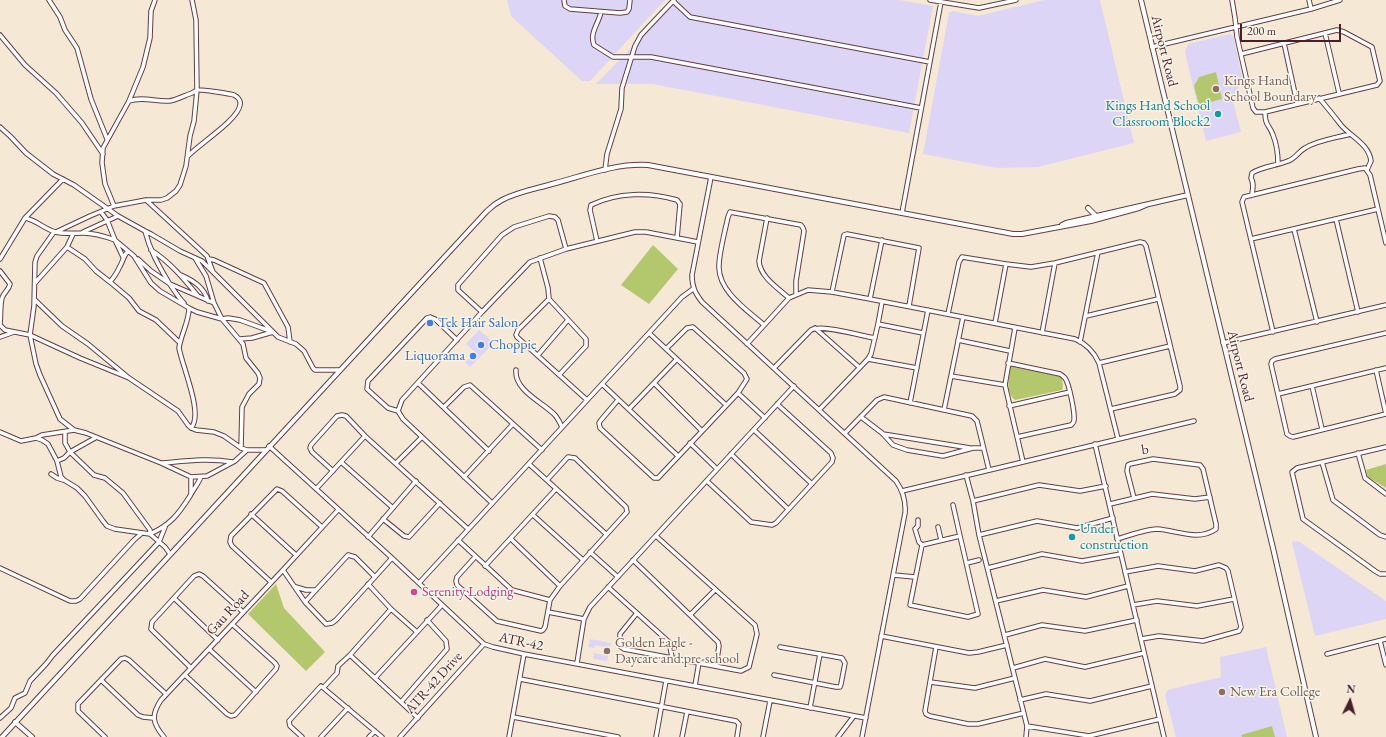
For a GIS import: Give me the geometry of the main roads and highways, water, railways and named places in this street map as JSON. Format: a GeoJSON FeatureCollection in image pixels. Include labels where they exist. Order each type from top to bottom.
{"type":"FeatureCollection","features":[{"type":"Feature","properties":{"kind":"main road","name":"Airport Road"},"geometry":{"type":"LineString","coordinates":[[1141,0],[1313,719],[1316,737]]}},
{"type":"Feature","properties":{"kind":"main road"},"geometry":{"type":"LineString","coordinates":[[2,737],[265,450],[493,206],[503,200],[522,192],[605,170],[634,165],[648,165],[1013,234],[1022,234],[1138,205],[1146,205]]}},
{"type":"Feature","properties":{"kind":"main road"},"geometry":{"type":"LineString","coordinates":[[1061,225],[1066,226],[1091,221],[1146,205],[1188,195]]}},
{"type":"Feature","properties":{"kind":"main road"},"geometry":{"type":"LineString","coordinates":[[1084,219],[1088,209],[1097,216]]}},
{"type":"Feature","properties":{"kind":"main road"},"geometry":{"type":"LineString","coordinates":[[1313,719],[1319,737]]}},
{"type":"Feature","properties":{"kind":"main road"},"geometry":{"type":"LineString","coordinates":[[15,722],[32,737]]}},
{"type":"Feature","properties":{"kind":"main road"},"geometry":{"type":"LineString","coordinates":[[7,731],[13,728],[24,730]]}},
{"type":"Feature","properties":{"kind":"place","name":"Kings Hand School Boundary"},"geometry":{"type":"Point","coordinates":[1216,89]}},
{"type":"Feature","properties":{"kind":"place","name":"Kings Hand School Classroom Block2"},"geometry":{"type":"Point","coordinates":[1218,114]}},
{"type":"Feature","properties":{"kind":"place","name":"Tek Hair Salon"},"geometry":{"type":"Point","coordinates":[430,323]}},
{"type":"Feature","properties":{"kind":"place","name":"Choppie"},"geometry":{"type":"Point","coordinates":[481,345]}},
{"type":"Feature","properties":{"kind":"place","name":"Liquorama"},"geometry":{"type":"Point","coordinates":[473,356]}},
{"type":"Feature","properties":{"kind":"place","name":"Under construction"},"geometry":{"type":"Point","coordinates":[1072,537]}},
{"type":"Feature","properties":{"kind":"place","name":"Serenity Lodging"},"geometry":{"type":"Point","coordinates":[414,592]}},
{"type":"Feature","properties":{"kind":"place","name":"Golden Eagle - Daycare and pre-school"},"geometry":{"type":"Point","coordinates":[607,651]}},
{"type":"Feature","properties":{"kind":"place","name":"New Era College"},"geometry":{"type":"Point","coordinates":[1222,692]}}]}
